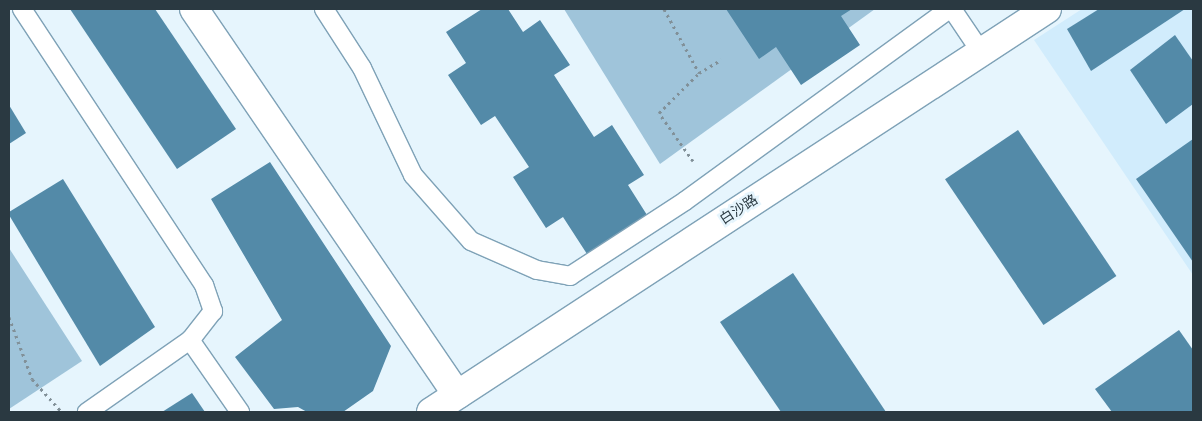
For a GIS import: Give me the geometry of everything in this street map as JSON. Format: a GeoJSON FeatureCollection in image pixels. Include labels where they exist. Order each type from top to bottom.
{"type":"FeatureCollection","features":[{"type":"Feature","properties":{"kind":"street"},"geometry":{"type":"LineString","coordinates":[[194,9],[457,395]]}},
{"type":"Feature","properties":{"kind":"street","name":"白沙路"},"geometry":{"type":"LineString","coordinates":[[431,412],[1047,9]]}},
{"type":"Feature","properties":{"kind":"lane"},"geometry":{"type":"LineString","coordinates":[[22,9],[204,285],[213,311],[190,340],[87,412]]}},
{"type":"Feature","properties":{"kind":"lane"},"geometry":{"type":"LineString","coordinates":[[324,9],[362,68],[414,175],[471,241],[537,270],[570,276],[709,184],[951,9],[981,52]]}},
{"type":"Feature","properties":{"kind":"lane"},"geometry":{"type":"LineString","coordinates":[[190,340],[240,412]]}},
{"type":"Feature","properties":{"kind":"path"},"geometry":{"type":"LineString","coordinates":[[664,9],[699,73]]}},
{"type":"Feature","properties":{"kind":"path"},"geometry":{"type":"LineString","coordinates":[[709,184],[659,113],[699,73],[721,60]]}},
{"type":"Feature","properties":{"kind":"path"},"geometry":{"type":"LineString","coordinates":[[9,317],[32,379],[62,412]]}},
{"type":"Feature","properties":{"kind":"shaded area"},"geometry":{"type":"Polygon","coordinates":[[[564,9],[875,9],[660,164],[564,9]]]}},
{"type":"Feature","properties":{"kind":"shaded area"},"geometry":{"type":"Polygon","coordinates":[[[1082,9],[1193,9],[1193,275],[1034,40],[1082,9]]]}},
{"type":"Feature","properties":{"kind":"shaded area"},"geometry":{"type":"Polygon","coordinates":[[[9,248],[82,361],[9,409],[9,248]]]}},
{"type":"Feature","properties":{"kind":"building"},"geometry":{"type":"Polygon","coordinates":[[[70,9],[155,9],[236,129],[177,169],[70,9]]]}},
{"type":"Feature","properties":{"kind":"building"},"geometry":{"type":"Polygon","coordinates":[[[482,9],[508,9],[523,32],[540,20],[570,65],[554,75],[594,137],[612,125],[644,175],[628,185],[647,215],[587,254],[563,217],[546,228],[513,177],[529,167],[495,116],[481,125],[448,75],[466,63],[446,32],[482,9]]]}},
{"type":"Feature","properties":{"kind":"building"},"geometry":{"type":"Polygon","coordinates":[[[726,9],[852,9],[841,16],[860,45],[801,85],[776,47],[759,59],[726,9]]]}},
{"type":"Feature","properties":{"kind":"building"},"geometry":{"type":"Polygon","coordinates":[[[1099,9],[1185,9],[1091,71],[1067,29],[1099,9]]]}},
{"type":"Feature","properties":{"kind":"building"},"geometry":{"type":"Polygon","coordinates":[[[1175,35],[1193,61],[1193,104],[1166,124],[1130,70],[1175,35]]]}},
{"type":"Feature","properties":{"kind":"building"},"geometry":{"type":"Polygon","coordinates":[[[9,105],[26,133],[9,144],[9,105]]]}},
{"type":"Feature","properties":{"kind":"building"},"geometry":{"type":"Polygon","coordinates":[[[1018,130],[1116,276],[1043,325],[945,179],[1018,130]]]}},
{"type":"Feature","properties":{"kind":"building"},"geometry":{"type":"Polygon","coordinates":[[[1193,139],[1193,262],[1136,179],[1193,139]]]}},
{"type":"Feature","properties":{"kind":"building"},"geometry":{"type":"Polygon","coordinates":[[[270,162],[391,346],[373,391],[343,412],[307,412],[298,407],[274,409],[235,357],[282,320],[211,199],[270,162]]]}},
{"type":"Feature","properties":{"kind":"building"},"geometry":{"type":"Polygon","coordinates":[[[63,179],[155,327],[100,366],[9,215],[9,212],[63,179]]]}},
{"type":"Feature","properties":{"kind":"building"},"geometry":{"type":"Polygon","coordinates":[[[793,273],[886,412],[781,412],[720,322],[793,273]]]}},
{"type":"Feature","properties":{"kind":"building"},"geometry":{"type":"Polygon","coordinates":[[[1179,330],[1193,350],[1193,412],[1112,412],[1095,389],[1179,330]]]}},
{"type":"Feature","properties":{"kind":"building"},"geometry":{"type":"Polygon","coordinates":[[[192,393],[205,412],[162,412],[192,393]]]}}]}
